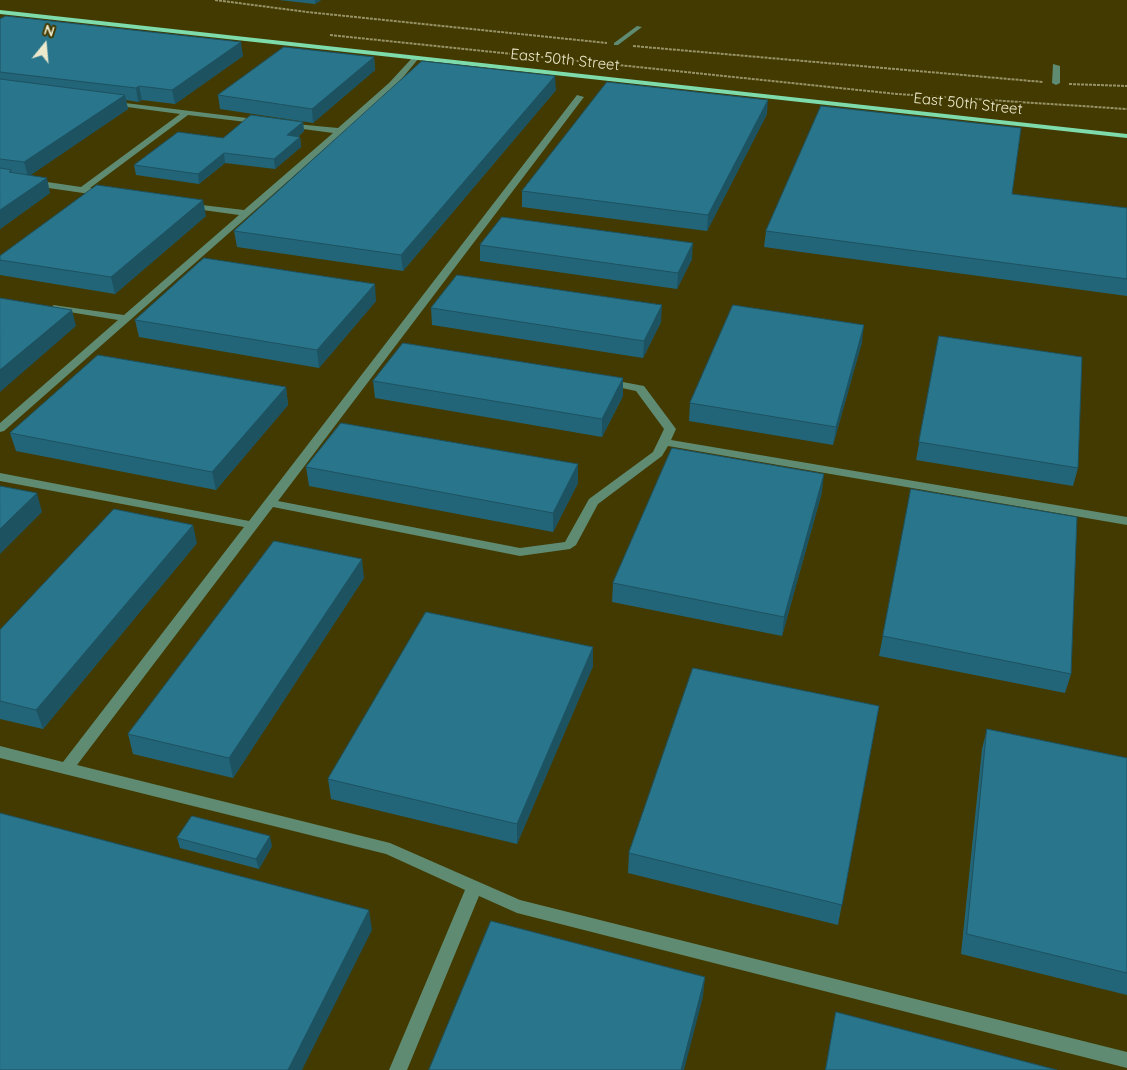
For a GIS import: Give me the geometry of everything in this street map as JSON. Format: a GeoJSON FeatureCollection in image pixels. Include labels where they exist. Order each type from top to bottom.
{"type":"FeatureCollection","features":[{"type":"Feature","properties":{"kind":"main road","name":"East 50th Street"},"geometry":{"type":"LineString","coordinates":[[0,12],[1127,136]]}},
{"type":"Feature","properties":{"kind":"lane"},"geometry":{"type":"LineString","coordinates":[[20,20],[28,16]]}},
{"type":"Feature","properties":{"kind":"lane"},"geometry":{"type":"LineString","coordinates":[[616,44],[639,27]]}},
{"type":"Feature","properties":{"kind":"lane"},"geometry":{"type":"LineString","coordinates":[[0,428],[392,85],[415,58]]}},
{"type":"Feature","properties":{"kind":"lane"},"geometry":{"type":"LineString","coordinates":[[1056,66],[1056,83]]}},
{"type":"Feature","properties":{"kind":"lane"},"geometry":{"type":"LineString","coordinates":[[66,769],[270,502],[397,344],[580,97]]}},
{"type":"Feature","properties":{"kind":"lane"},"geometry":{"type":"LineString","coordinates":[[108,102],[273,123]]}},
{"type":"Feature","properties":{"kind":"lane"},"geometry":{"type":"LineString","coordinates":[[83,190],[187,112]]}},
{"type":"Feature","properties":{"kind":"lane"},"geometry":{"type":"LineString","coordinates":[[282,124],[340,131]]}},
{"type":"Feature","properties":{"kind":"lane"},"geometry":{"type":"LineString","coordinates":[[0,178],[112,194]]}},
{"type":"Feature","properties":{"kind":"lane"},"geometry":{"type":"LineString","coordinates":[[179,203],[246,213]]}},
{"type":"Feature","properties":{"kind":"lane"},"geometry":{"type":"LineString","coordinates":[[48,306],[126,318]]}},
{"type":"Feature","properties":{"kind":"lane"},"geometry":{"type":"LineString","coordinates":[[270,502],[520,552],[570,545],[593,502],[658,454],[670,429],[640,388],[592,379]]}},
{"type":"Feature","properties":{"kind":"lane"},"geometry":{"type":"LineString","coordinates":[[664,442],[1127,521]]}},
{"type":"Feature","properties":{"kind":"lane"},"geometry":{"type":"LineString","coordinates":[[0,477],[252,526]]}},
{"type":"Feature","properties":{"kind":"lane"},"geometry":{"type":"LineString","coordinates":[[0,752],[390,849],[516,906],[1127,1060]]}},
{"type":"Feature","properties":{"kind":"lane"},"geometry":{"type":"LineString","coordinates":[[398,1070],[474,887]]}},
{"type":"Feature","properties":{"kind":"path"},"geometry":{"type":"LineString","coordinates":[[215,0],[307,12],[696,53],[1056,83],[1127,86]]}},
{"type":"Feature","properties":{"kind":"path"},"geometry":{"type":"LineString","coordinates":[[331,35],[897,94],[1127,109]]}},
{"type":"Feature","properties":{"kind":"building"},"geometry":{"type":"Polygon","coordinates":[[[6,16],[241,42],[172,90],[139,86],[136,88],[0,72],[0,19],[6,16]]]}},
{"type":"Feature","properties":{"kind":"building"},"geometry":{"type":"Polygon","coordinates":[[[284,47],[374,57],[312,109],[218,95],[284,47]]]}},
{"type":"Feature","properties":{"kind":"building"},"geometry":{"type":"Polygon","coordinates":[[[422,61],[555,76],[401,255],[234,231],[422,61]]]}},
{"type":"Feature","properties":{"kind":"building"},"geometry":{"type":"Polygon","coordinates":[[[0,79],[125,95],[24,162],[0,159],[0,79]]]}},
{"type":"Feature","properties":{"kind":"building"},"geometry":{"type":"Polygon","coordinates":[[[607,82],[768,100],[708,215],[522,191],[607,82]]]}},
{"type":"Feature","properties":{"kind":"building"},"geometry":{"type":"Polygon","coordinates":[[[821,106],[1021,128],[1012,194],[1127,208],[1127,279],[766,231],[821,106]]]}},
{"type":"Feature","properties":{"kind":"building"},"geometry":{"type":"Polygon","coordinates":[[[251,115],[303,122],[287,135],[300,137],[274,159],[224,153],[198,174],[134,165],[178,132],[223,138],[251,115]]]}},
{"type":"Feature","properties":{"kind":"building"},"geometry":{"type":"Polygon","coordinates":[[[0,168],[12,170],[9,172],[47,178],[0,210],[0,168]]]}},
{"type":"Feature","properties":{"kind":"building"},"geometry":{"type":"Polygon","coordinates":[[[97,185],[203,200],[111,277],[0,260],[0,256],[97,185]]]}},
{"type":"Feature","properties":{"kind":"building"},"geometry":{"type":"Polygon","coordinates":[[[502,217],[693,243],[678,273],[480,245],[502,217]]]}},
{"type":"Feature","properties":{"kind":"building"},"geometry":{"type":"Polygon","coordinates":[[[204,258],[375,284],[317,350],[135,320],[204,258]]]}},
{"type":"Feature","properties":{"kind":"building"},"geometry":{"type":"Polygon","coordinates":[[[457,275],[662,305],[644,341],[431,308],[457,275]]]}},
{"type":"Feature","properties":{"kind":"building"},"geometry":{"type":"Polygon","coordinates":[[[0,298],[72,310],[0,370],[0,298]]]}},
{"type":"Feature","properties":{"kind":"building"},"geometry":{"type":"Polygon","coordinates":[[[733,305],[864,325],[836,427],[690,403],[733,305]]]}},
{"type":"Feature","properties":{"kind":"building"},"geometry":{"type":"Polygon","coordinates":[[[939,336],[1082,357],[1078,468],[919,442],[939,336]]]}},
{"type":"Feature","properties":{"kind":"building"},"geometry":{"type":"Polygon","coordinates":[[[403,343],[623,378],[602,419],[373,381],[403,343]]]}},
{"type":"Feature","properties":{"kind":"building"},"geometry":{"type":"Polygon","coordinates":[[[98,355],[286,387],[212,472],[10,433],[98,355]]]}},
{"type":"Feature","properties":{"kind":"building"},"geometry":{"type":"Polygon","coordinates":[[[341,423],[578,464],[553,513],[306,467],[341,423]]]}},
{"type":"Feature","properties":{"kind":"building"},"geometry":{"type":"Polygon","coordinates":[[[672,448],[824,474],[784,617],[613,583],[672,448]]]}},
{"type":"Feature","properties":{"kind":"building"},"geometry":{"type":"Polygon","coordinates":[[[0,486],[37,493],[0,529],[0,486]]]}},
{"type":"Feature","properties":{"kind":"building"},"geometry":{"type":"Polygon","coordinates":[[[911,489],[1077,517],[1071,674],[883,636],[911,489]]]}},
{"type":"Feature","properties":{"kind":"building"},"geometry":{"type":"Polygon","coordinates":[[[114,509],[193,525],[36,710],[0,701],[0,630],[114,509]]]}},
{"type":"Feature","properties":{"kind":"building"},"geometry":{"type":"Polygon","coordinates":[[[274,541],[362,559],[229,758],[128,734],[274,541]]]}},
{"type":"Feature","properties":{"kind":"building"},"geometry":{"type":"Polygon","coordinates":[[[426,612],[593,647],[517,824],[328,779],[426,612]]]}},
{"type":"Feature","properties":{"kind":"building"},"geometry":{"type":"Polygon","coordinates":[[[693,668],[879,706],[842,905],[629,853],[693,668]]]}},
{"type":"Feature","properties":{"kind":"building"},"geometry":{"type":"Polygon","coordinates":[[[987,729],[1127,758],[1127,973],[967,934],[987,729]]]}},
{"type":"Feature","properties":{"kind":"building"},"geometry":{"type":"Polygon","coordinates":[[[0,813],[369,910],[288,1070],[0,1070],[0,813]]]}},
{"type":"Feature","properties":{"kind":"building"},"geometry":{"type":"Polygon","coordinates":[[[192,816],[270,836],[256,859],[177,838],[192,816]]]}},
{"type":"Feature","properties":{"kind":"building"},"geometry":{"type":"Polygon","coordinates":[[[491,921],[705,977],[681,1070],[429,1070],[491,921]]]}},
{"type":"Feature","properties":{"kind":"building"},"geometry":{"type":"Polygon","coordinates":[[[836,1012],[1057,1070],[826,1070],[836,1012]]]}}]}
